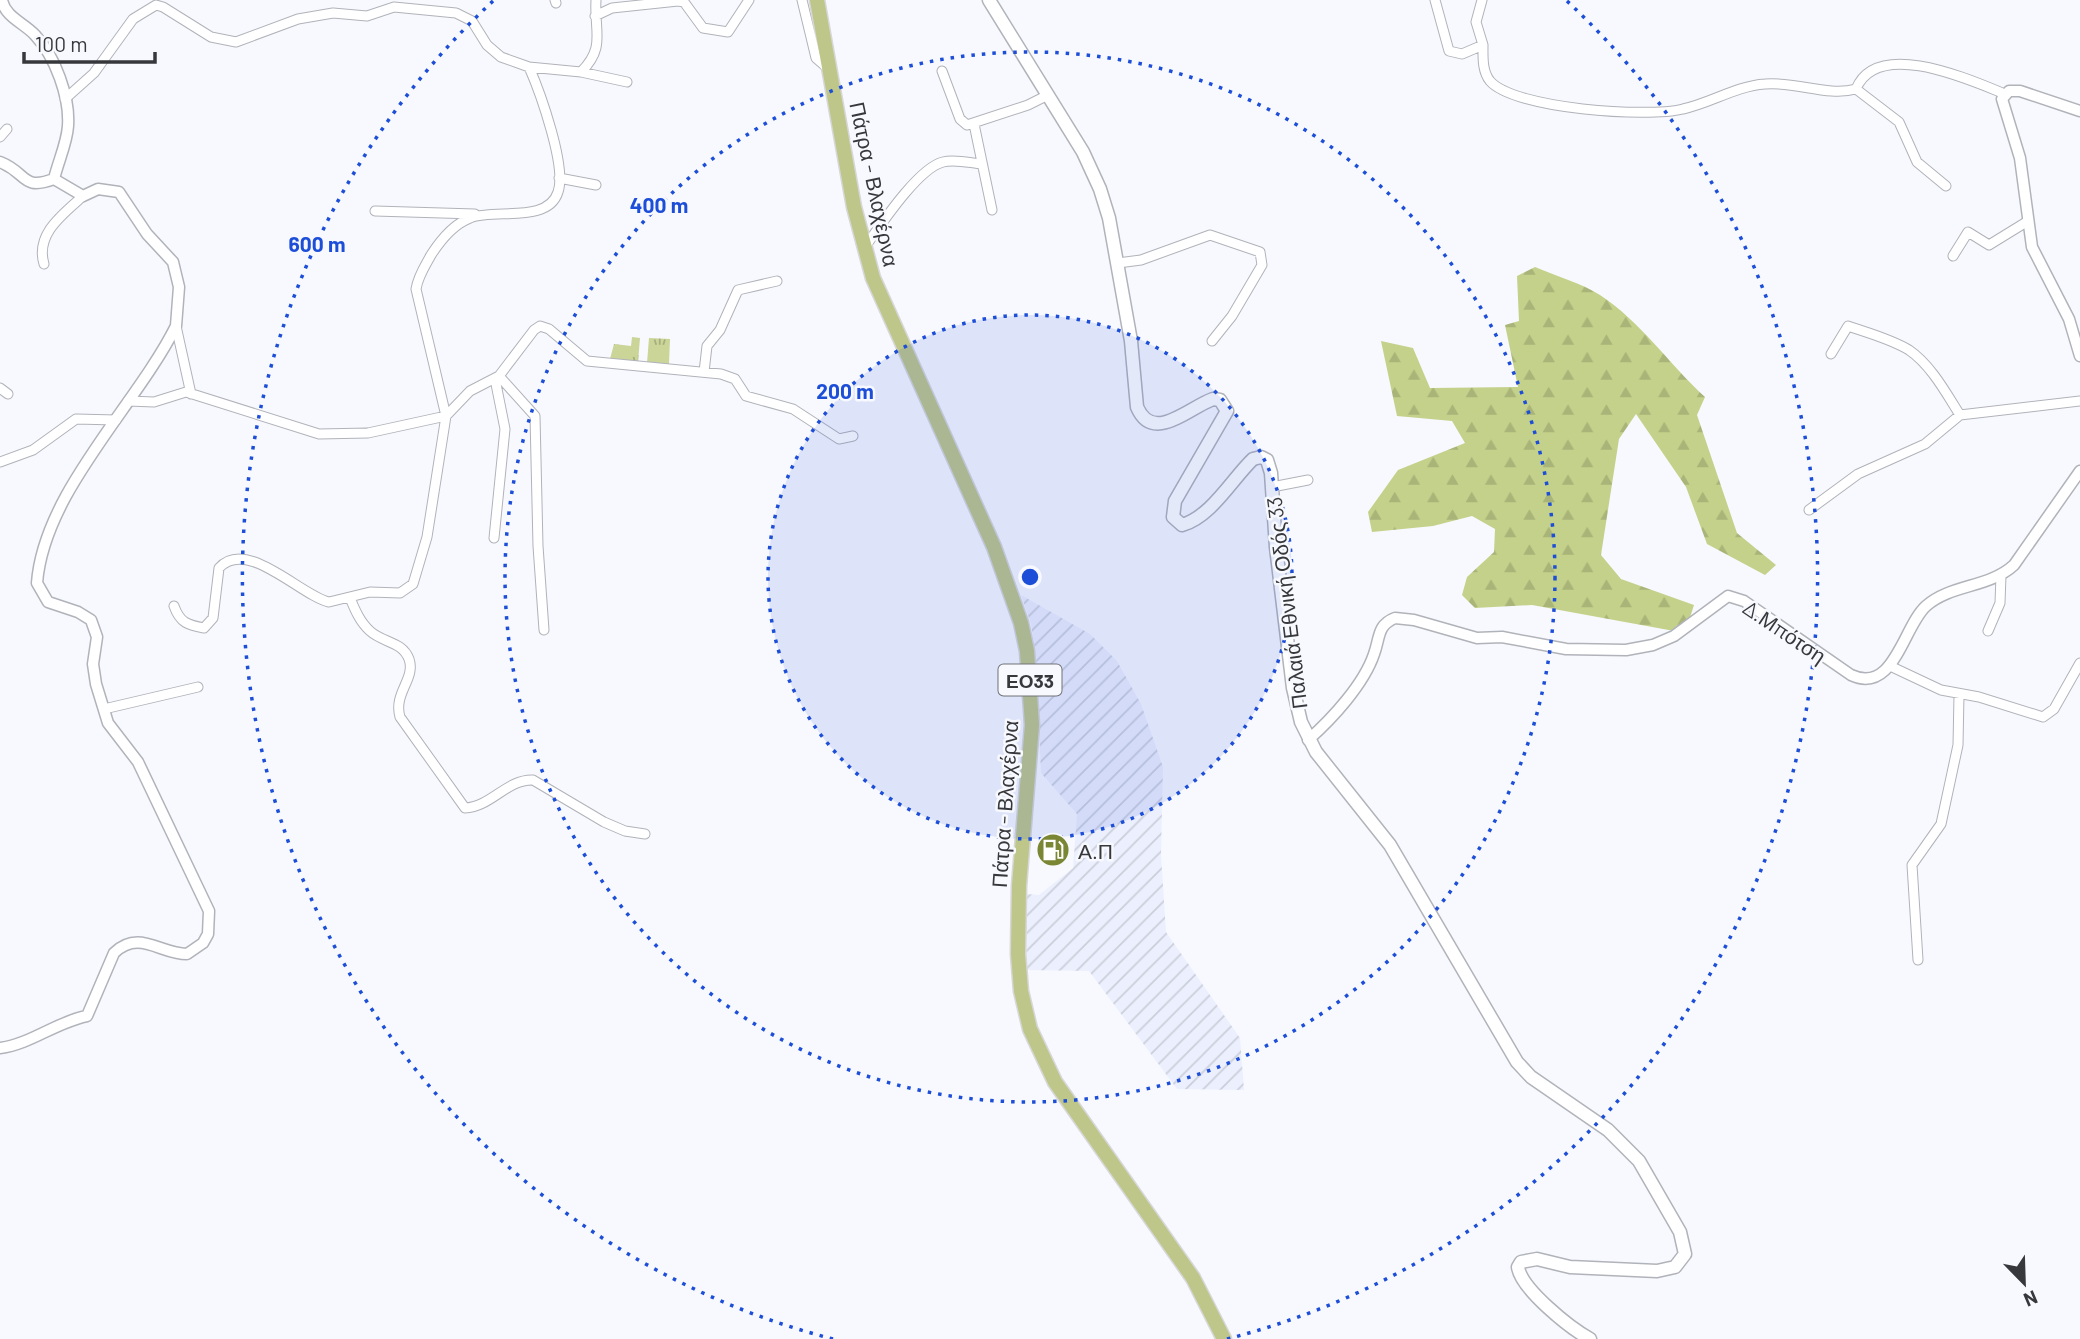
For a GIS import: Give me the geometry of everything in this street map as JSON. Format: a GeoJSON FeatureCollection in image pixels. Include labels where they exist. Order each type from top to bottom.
{"type":"FeatureCollection","features":[{"type":"Feature","properties":{"kind":"main road","name":"Πάτρα - Βλαχέρνα"},"geometry":{"type":"LineString","coordinates":[[817,0],[865,247],[890,320],[994,547],[1021,623],[1028,662],[1032,724],[1019,886],[1018,954],[1021,991],[1030,1029],[1055,1082],[1194,1278],[1224,1339]]}},
{"type":"Feature","properties":{"kind":"main road","name":"Παλαιά Εθνική Οδός 33"},"geometry":{"type":"LineString","coordinates":[[989,0],[1095,175],[1109,218],[1118,263],[1131,341],[1137,407],[1141,417],[1150,424],[1161,425],[1213,399],[1220,400],[1227,411],[1173,506],[1177,522],[1182,525],[1200,516],[1253,459],[1261,457],[1266,460],[1272,487],[1293,688],[1308,740],[1390,845],[1517,1062],[1531,1077],[1608,1130],[1639,1161],[1681,1232],[1685,1254],[1682,1261],[1667,1270],[1570,1267],[1536,1259],[1521,1262],[1518,1267],[1522,1279],[1576,1331],[1590,1339]]}},
{"type":"Feature","properties":{"kind":"street"},"geometry":{"type":"LineString","coordinates":[[2,0],[9,15],[35,35],[48,54],[65,99],[68,127],[54,179]]}},
{"type":"Feature","properties":{"kind":"street"},"geometry":{"type":"LineString","coordinates":[[581,72],[594,59],[598,44],[596,0]]}},
{"type":"Feature","properties":{"kind":"street"},"geometry":{"type":"LineString","coordinates":[[596,16],[612,8],[636,2],[684,2],[703,28],[728,32],[749,0]]}},
{"type":"Feature","properties":{"kind":"street"},"geometry":{"type":"LineString","coordinates":[[802,0],[816,58],[830,70]]}},
{"type":"Feature","properties":{"kind":"street"},"geometry":{"type":"LineString","coordinates":[[1435,0],[1449,51],[1462,54],[1483,45]]}},
{"type":"Feature","properties":{"kind":"street"},"geometry":{"type":"LineString","coordinates":[[1482,0],[1476,22],[1483,45],[1484,66],[1490,80],[1503,90],[1526,99],[1594,110],[1655,113],[1684,109],[1764,84],[1797,84],[1846,92],[1856,89]]}},
{"type":"Feature","properties":{"kind":"street"},"geometry":{"type":"LineString","coordinates":[[65,99],[94,73],[133,19],[156,5],[211,37],[236,42],[298,19],[333,13],[367,16],[394,4],[456,13],[472,21],[487,45],[501,57],[529,67],[581,72],[627,82]]}},
{"type":"Feature","properties":{"kind":"street"},"geometry":{"type":"LineString","coordinates":[[1856,89],[1861,77],[1874,67],[1892,64],[1946,72],[2005,94],[2020,91],[2080,111]]}},
{"type":"Feature","properties":{"kind":"street"},"geometry":{"type":"LineString","coordinates":[[376,211],[484,214],[540,211],[551,203],[559,192],[559,178],[543,101],[529,67]]}},
{"type":"Feature","properties":{"kind":"street"},"geometry":{"type":"LineString","coordinates":[[942,71],[960,119],[967,125],[1048,95]]}},
{"type":"Feature","properties":{"kind":"street"},"geometry":{"type":"LineString","coordinates":[[1856,89],[1899,122],[1917,162],[1946,186]]}},
{"type":"Feature","properties":{"kind":"street"},"geometry":{"type":"LineString","coordinates":[[2005,94],[2003,103],[2020,158],[2032,247],[2069,319],[2080,356]]}},
{"type":"Feature","properties":{"kind":"street"},"geometry":{"type":"LineString","coordinates":[[974,124],[992,211]]}},
{"type":"Feature","properties":{"kind":"street"},"geometry":{"type":"LineString","coordinates":[[0,162],[36,186],[54,179]]}},
{"type":"Feature","properties":{"kind":"street"},"geometry":{"type":"LineString","coordinates":[[865,247],[915,184],[931,169],[943,162],[982,164]]}},
{"type":"Feature","properties":{"kind":"street"},"geometry":{"type":"LineString","coordinates":[[559,178],[596,185]]}},
{"type":"Feature","properties":{"kind":"street"},"geometry":{"type":"LineString","coordinates":[[54,179],[83,196]]}},
{"type":"Feature","properties":{"kind":"street"},"geometry":{"type":"LineString","coordinates":[[44,264],[40,251],[50,226],[83,196],[98,189],[119,192],[147,234],[173,261],[179,287],[176,326],[191,394]]}},
{"type":"Feature","properties":{"kind":"street"},"geometry":{"type":"LineString","coordinates":[[174,606],[178,617],[186,624],[204,628],[213,618],[219,568],[227,561],[251,561],[267,567],[322,600],[338,602],[370,592],[400,593],[409,589],[417,579],[427,537],[446,416],[416,289],[417,280],[436,247],[454,228],[467,219],[484,214]]}},
{"type":"Feature","properties":{"kind":"street"},"geometry":{"type":"LineString","coordinates":[[1953,256],[1968,232],[1989,246],[2028,221]]}},
{"type":"Feature","properties":{"kind":"street"},"geometry":{"type":"LineString","coordinates":[[1118,263],[1141,260],[1210,235],[1260,252],[1262,265],[1233,316],[1212,341]]}},
{"type":"Feature","properties":{"kind":"street"},"geometry":{"type":"LineString","coordinates":[[704,372],[707,346],[720,330],[738,290],[777,281]]}},
{"type":"Feature","properties":{"kind":"street"},"geometry":{"type":"LineString","coordinates":[[0,1048],[26,1041],[73,1019],[87,1016],[114,953],[121,946],[147,942],[187,954],[195,950],[208,934],[209,911],[195,876],[158,809],[138,762],[114,733],[104,709],[93,664],[97,637],[91,620],[78,612],[48,602],[37,583],[43,547],[70,491],[176,326]]}},
{"type":"Feature","properties":{"kind":"street"},"geometry":{"type":"LineString","coordinates":[[128,401],[154,402],[191,394],[319,434],[368,433],[446,416],[470,391],[497,378],[540,326],[549,329],[587,360],[704,372],[735,379],[746,396],[793,409],[839,439],[853,436]]}},
{"type":"Feature","properties":{"kind":"street"},"geometry":{"type":"LineString","coordinates":[[1831,354],[1848,326],[1900,346],[1911,352],[1935,376],[1961,415]]}},
{"type":"Feature","properties":{"kind":"street"},"geometry":{"type":"LineString","coordinates":[[494,538],[505,429],[497,378]]}},
{"type":"Feature","properties":{"kind":"street"},"geometry":{"type":"LineString","coordinates":[[497,378],[535,416],[538,546],[544,630]]}},
{"type":"Feature","properties":{"kind":"street"},"geometry":{"type":"LineString","coordinates":[[1809,510],[1858,474],[1925,444],[1961,415],[2080,401]]}},
{"type":"Feature","properties":{"kind":"street"},"geometry":{"type":"LineString","coordinates":[[0,462],[33,450],[76,419],[116,420]]}},
{"type":"Feature","properties":{"kind":"street"},"geometry":{"type":"LineString","coordinates":[[2080,471],[2019,558],[2001,575],[1936,599],[1925,607],[1909,629],[1890,666],[1922,683],[1959,695],[1979,696],[2025,713],[2047,716],[2080,663]]}},
{"type":"Feature","properties":{"kind":"street"},"geometry":{"type":"LineString","coordinates":[[1272,487],[1308,481]]}},
{"type":"Feature","properties":{"kind":"street"},"geometry":{"type":"LineString","coordinates":[[1988,631],[2000,603],[2001,575]]}},
{"type":"Feature","properties":{"kind":"street","name":"Δ.Μπότση"},"geometry":{"type":"LineString","coordinates":[[1308,740],[1341,707],[1369,664],[1379,631],[1395,618],[1414,620],[1476,638],[1502,637],[1566,649],[1626,650],[1653,645],[1674,636],[1728,596],[1744,601],[1778,628],[1860,679],[1875,678],[1890,666]]}},
{"type":"Feature","properties":{"kind":"street"},"geometry":{"type":"LineString","coordinates":[[350,598],[358,616],[372,633],[399,645],[408,657],[411,671],[397,702],[400,717],[465,808],[475,808],[518,783],[533,780],[604,822],[625,831],[645,834]]}},
{"type":"Feature","properties":{"kind":"street"},"geometry":{"type":"LineString","coordinates":[[104,709],[198,687]]}},
{"type":"Feature","properties":{"kind":"street"},"geometry":{"type":"LineString","coordinates":[[1918,960],[1913,865],[1941,824],[1958,745],[1959,695]]}},
{"type":"Feature","properties":{"kind":"shaded area"},"geometry":{"type":"Polygon","coordinates":[[[1021,595],[1090,634],[1117,661],[1141,704],[1163,767],[1161,855],[1166,932],[1240,1038],[1244,1090],[1177,1089],[1089,971],[1026,970],[1027,894],[1039,895],[1073,868],[1077,814],[1041,773],[1036,658],[1031,624],[1021,595]]]}},
{"type":"Feature","properties":{"kind":"green space"},"geometry":{"type":"Polygon","coordinates":[[[1535,267],[1585,287],[1615,306],[1642,330],[1705,397],[1697,415],[1737,533],[1776,565],[1765,575],[1707,544],[1686,487],[1636,414],[1619,439],[1601,555],[1621,579],[1694,605],[1685,633],[1532,605],[1475,608],[1462,595],[1467,577],[1494,552],[1495,529],[1472,516],[1433,526],[1372,532],[1368,512],[1398,470],[1465,443],[1452,421],[1397,416],[1381,341],[1413,348],[1430,388],[1518,387],[1505,325],[1519,321],[1517,276],[1535,267]]]}},
{"type":"Feature","properties":{"kind":"green space"},"geometry":{"type":"Polygon","coordinates":[[[632,337],[640,338],[638,362],[610,359],[614,344],[631,346],[632,337]]]}},
{"type":"Feature","properties":{"kind":"green space"},"geometry":{"type":"Polygon","coordinates":[[[649,338],[670,339],[669,364],[647,363],[649,338]]]}},
{"type":"Feature","properties":{"kind":"place","name":"Α.Π"},"geometry":{"type":"Point","coordinates":[1053,850]}}]}
